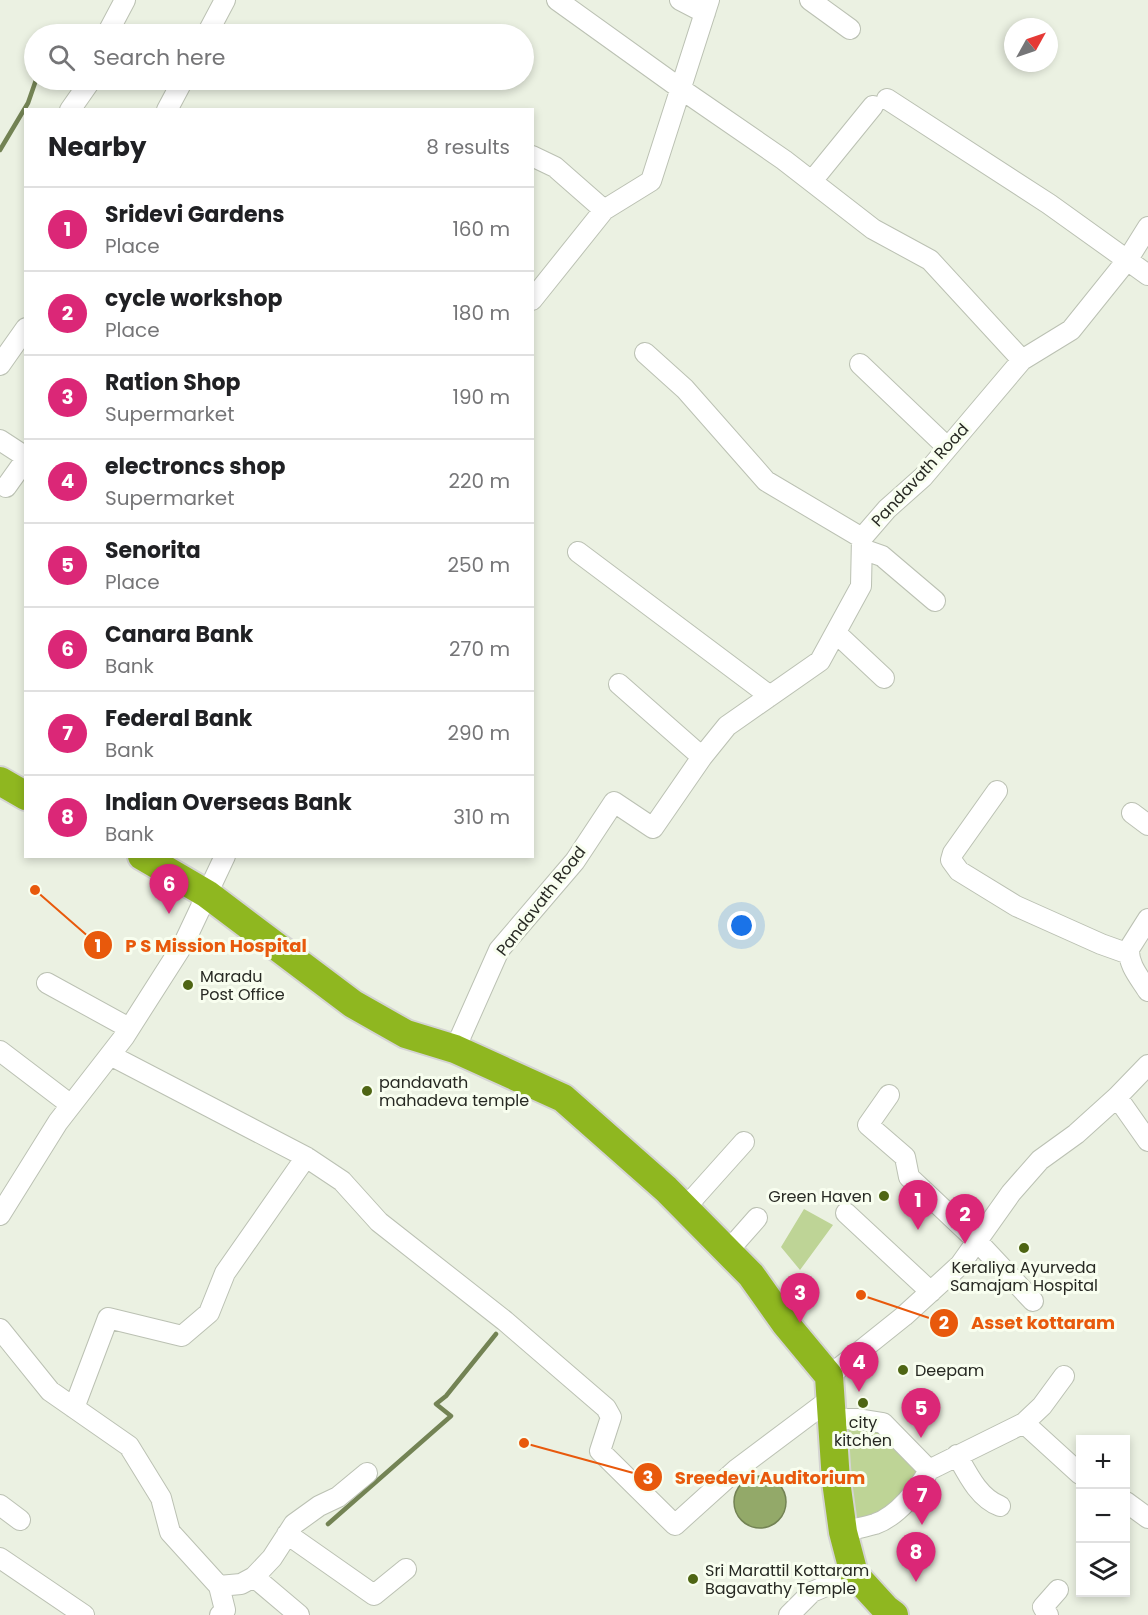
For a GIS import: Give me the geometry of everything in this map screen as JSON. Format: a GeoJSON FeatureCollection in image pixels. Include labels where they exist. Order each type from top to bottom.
{"type":"FeatureCollection","features":[{"type":"Feature","properties":{"kind":"highway"},"geometry":{"type":"LineString","coordinates":[[0,781],[24,795]]}},
{"type":"Feature","properties":{"kind":"highway"},"geometry":{"type":"LineString","coordinates":[[145,858],[207,894],[353,1004],[406,1034],[455,1049],[563,1098],[666,1189],[751,1275],[785,1323],[830,1398],[843,1532],[854,1574],[894,1615]]}},
{"type":"Feature","properties":{"kind":"street"},"geometry":{"type":"LineString","coordinates":[[112,24],[125,0]]}},
{"type":"Feature","properties":{"kind":"street"},"geometry":{"type":"LineString","coordinates":[[212,24],[225,0]]}},
{"type":"Feature","properties":{"kind":"street"},"geometry":{"type":"LineString","coordinates":[[534,298],[604,210],[651,181],[707,6],[680,0]]}},
{"type":"Feature","properties":{"kind":"street"},"geometry":{"type":"LineString","coordinates":[[810,0],[850,29]]}},
{"type":"Feature","properties":{"kind":"street"},"geometry":{"type":"LineString","coordinates":[[555,1],[774,153],[873,229],[930,260],[1022,360]]}},
{"type":"Feature","properties":{"kind":"street"},"geometry":{"type":"LineString","coordinates":[[71,108],[84,90]]}},
{"type":"Feature","properties":{"kind":"street"},"geometry":{"type":"LineString","coordinates":[[168,108],[178,90]]}},
{"type":"Feature","properties":{"kind":"street"},"geometry":{"type":"LineString","coordinates":[[812,182],[880,103],[1048,204],[1148,274]]}},
{"type":"Feature","properties":{"kind":"street"},"geometry":{"type":"LineString","coordinates":[[534,157],[555,167],[604,210]]}},
{"type":"Feature","properties":{"kind":"street","name":"Pandavath Road"},"geometry":{"type":"LineString","coordinates":[[455,1049],[499,950],[575,861],[614,802],[653,828],[702,757],[727,726],[820,661],[861,586],[862,544],[886,509],[923,477],[1022,360],[1071,330],[1128,260],[1148,227]]}},
{"type":"Feature","properties":{"kind":"street"},"geometry":{"type":"LineString","coordinates":[[0,365],[24,331]]}},
{"type":"Feature","properties":{"kind":"street"},"geometry":{"type":"LineString","coordinates":[[645,354],[685,389],[766,481],[882,556],[935,601]]}},
{"type":"Feature","properties":{"kind":"street"},"geometry":{"type":"LineString","coordinates":[[860,364],[947,447]]}},
{"type":"Feature","properties":{"kind":"street"},"geometry":{"type":"LineString","coordinates":[[0,440],[24,457]]}},
{"type":"Feature","properties":{"kind":"street"},"geometry":{"type":"LineString","coordinates":[[6,487],[24,461]]}},
{"type":"Feature","properties":{"kind":"street"},"geometry":{"type":"LineString","coordinates":[[578,552],[770,696]]}},
{"type":"Feature","properties":{"kind":"street"},"geometry":{"type":"LineString","coordinates":[[836,633],[884,678]]}},
{"type":"Feature","properties":{"kind":"street"},"geometry":{"type":"LineString","coordinates":[[619,684],[702,757]]}},
{"type":"Feature","properties":{"kind":"street"},"geometry":{"type":"LineString","coordinates":[[997,791],[953,853],[952,864],[959,871],[1016,906],[1129,954]]}},
{"type":"Feature","properties":{"kind":"street"},"geometry":{"type":"LineString","coordinates":[[1132,813],[1148,825]]}},
{"type":"Feature","properties":{"kind":"street"},"geometry":{"type":"LineString","coordinates":[[0,1215],[58,1122],[124,1038],[184,943],[224,858]]}},
{"type":"Feature","properties":{"kind":"street"},"geometry":{"type":"LineString","coordinates":[[1148,919],[1129,949],[1133,966],[1148,991]]}},
{"type":"Feature","properties":{"kind":"street"},"geometry":{"type":"LineString","coordinates":[[47,983],[129,1028]]}},
{"type":"Feature","properties":{"kind":"street"},"geometry":{"type":"LineString","coordinates":[[0,1051],[71,1105]]}},
{"type":"Feature","properties":{"kind":"street"},"geometry":{"type":"LineString","coordinates":[[110,1055],[306,1157],[342,1181],[379,1222],[505,1321],[606,1408],[611,1417],[600,1451],[675,1525],[736,1469],[830,1398],[904,1316],[960,1265],[1011,1193],[1040,1160],[1076,1134],[1148,1066]]}},
{"type":"Feature","properties":{"kind":"street"},"geometry":{"type":"LineString","coordinates":[[889,1095],[868,1125],[905,1157],[909,1177],[977,1241],[1033,1301]]}},
{"type":"Feature","properties":{"kind":"street"},"geometry":{"type":"LineString","coordinates":[[1117,1097],[1148,1141]]}},
{"type":"Feature","properties":{"kind":"street"},"geometry":{"type":"LineString","coordinates":[[684,1209],[744,1142]]}},
{"type":"Feature","properties":{"kind":"street"},"geometry":{"type":"LineString","coordinates":[[74,1408],[108,1318],[182,1336],[209,1313],[225,1273],[306,1157]]}},
{"type":"Feature","properties":{"kind":"street"},"geometry":{"type":"LineString","coordinates":[[846,1213],[931,1292]]}},
{"type":"Feature","properties":{"kind":"street"},"geometry":{"type":"LineString","coordinates":[[727,1252],[757,1218]]}},
{"type":"Feature","properties":{"kind":"street"},"geometry":{"type":"LineString","coordinates":[[0,1329],[50,1391],[129,1446],[161,1498],[170,1532],[219,1586],[225,1610],[220,1615]]}},
{"type":"Feature","properties":{"kind":"street"},"geometry":{"type":"LineString","coordinates":[[843,1532],[878,1523],[896,1510],[921,1483],[929,1470],[1024,1423],[1042,1406],[1064,1376]]}},
{"type":"Feature","properties":{"kind":"street"},"geometry":{"type":"LineString","coordinates":[[830,1398],[858,1419],[883,1424],[929,1470]]}},
{"type":"Feature","properties":{"kind":"street"},"geometry":{"type":"LineString","coordinates":[[1024,1423],[1076,1470]]}},
{"type":"Feature","properties":{"kind":"street"},"geometry":{"type":"LineString","coordinates":[[957,1455],[972,1481],[989,1502],[1000,1506]]}},
{"type":"Feature","properties":{"kind":"street"},"geometry":{"type":"LineString","coordinates":[[219,1586],[241,1584],[254,1577],[272,1558],[294,1524],[303,1516],[338,1497],[367,1473]]}},
{"type":"Feature","properties":{"kind":"street"},"geometry":{"type":"LineString","coordinates":[[0,1505],[20,1520]]}},
{"type":"Feature","properties":{"kind":"street"},"geometry":{"type":"LineString","coordinates":[[1130,1505],[1148,1518]]}},
{"type":"Feature","properties":{"kind":"street"},"geometry":{"type":"LineString","coordinates":[[287,1534],[374,1595],[406,1569]]}},
{"type":"Feature","properties":{"kind":"street"},"geometry":{"type":"LineString","coordinates":[[0,1558],[84,1615]]}},
{"type":"Feature","properties":{"kind":"street"},"geometry":{"type":"LineString","coordinates":[[789,1615],[812,1592],[854,1574]]}},
{"type":"Feature","properties":{"kind":"street"},"geometry":{"type":"LineString","coordinates":[[254,1577],[298,1615]]}},
{"type":"Feature","properties":{"kind":"street"},"geometry":{"type":"LineString","coordinates":[[1048,1615],[1043,1607],[1058,1590]]}},
{"type":"Feature","properties":{"kind":"shaded area"},"geometry":{"type":"Polygon","coordinates":[[[804,1209],[833,1225],[800,1270],[781,1247],[804,1209]]]}},
{"type":"Feature","properties":{"kind":"shaded area"},"geometry":{"type":"Polygon","coordinates":[[[871,1425],[917,1460],[916,1485],[892,1510],[853,1522],[844,1428],[871,1425]]]}},
{"type":"Feature","properties":{"kind":"shaded area"},"geometry":{"type":"Polygon","coordinates":[[[760,1476],[770,1478],[778,1484],[784,1492],[786,1502],[784,1512],[778,1520],[770,1526],[760,1528],[750,1526],[742,1520],[736,1512],[734,1502],[736,1492],[742,1484],[750,1478],[760,1476]]]}},
{"type":"Feature","properties":{"kind":"waterway"},"geometry":{"type":"LineString","coordinates":[[25,108],[33,90]]}},
{"type":"Feature","properties":{"kind":"waterway"},"geometry":{"type":"LineString","coordinates":[[0,150],[24,110]]}},
{"type":"Feature","properties":{"kind":"waterway"},"geometry":{"type":"LineString","coordinates":[[328,1524],[451,1416],[436,1404],[446,1396],[496,1334]]}},
{"type":"Feature","properties":{"kind":"place","name":"P S Mission Hospital"},"geometry":{"type":"Point","coordinates":[35,890]}},
{"type":"Feature","properties":{"kind":"place","name":"Canara Bank"},"geometry":{"type":"Point","coordinates":[169,914]}},
{"type":"Feature","properties":{"kind":"place","name":"Maradu Post Office"},"geometry":{"type":"Point","coordinates":[188,985]}},
{"type":"Feature","properties":{"kind":"place","name":"pandavath mahadeva temple"},"geometry":{"type":"Point","coordinates":[367,1091]}},
{"type":"Feature","properties":{"kind":"place","name":"Green Haven"},"geometry":{"type":"Point","coordinates":[884,1196]}},
{"type":"Feature","properties":{"kind":"place","name":"Sridevi Gardens"},"geometry":{"type":"Point","coordinates":[918,1230]}},
{"type":"Feature","properties":{"kind":"place","name":"cycle workshop"},"geometry":{"type":"Point","coordinates":[965,1244]}},
{"type":"Feature","properties":{"kind":"place","name":"Keraliya Ayurveda Samajam Hospital"},"geometry":{"type":"Point","coordinates":[1024,1248]}},
{"type":"Feature","properties":{"kind":"place","name":"Asset kottaram"},"geometry":{"type":"Point","coordinates":[861,1295]}},
{"type":"Feature","properties":{"kind":"place","name":"Ration Shop"},"geometry":{"type":"Point","coordinates":[800,1323]}},
{"type":"Feature","properties":{"kind":"place","name":"Deepam"},"geometry":{"type":"Point","coordinates":[903,1370]}},
{"type":"Feature","properties":{"kind":"place","name":"electroncs shop"},"geometry":{"type":"Point","coordinates":[859,1392]}},
{"type":"Feature","properties":{"kind":"place","name":"city kitchen"},"geometry":{"type":"Point","coordinates":[863,1403]}},
{"type":"Feature","properties":{"kind":"place","name":"Senorita"},"geometry":{"type":"Point","coordinates":[921,1438]}},
{"type":"Feature","properties":{"kind":"place","name":"Sreedevi Auditorium"},"geometry":{"type":"Point","coordinates":[524,1443]}},
{"type":"Feature","properties":{"kind":"place","name":"Federal Bank"},"geometry":{"type":"Point","coordinates":[922,1525]}},
{"type":"Feature","properties":{"kind":"place","name":"Sri Marattil Kottaram Bagavathy Temple"},"geometry":{"type":"Point","coordinates":[693,1579]}},
{"type":"Feature","properties":{"kind":"place","name":"Indian Overseas Bank"},"geometry":{"type":"Point","coordinates":[916,1582]}}]}
